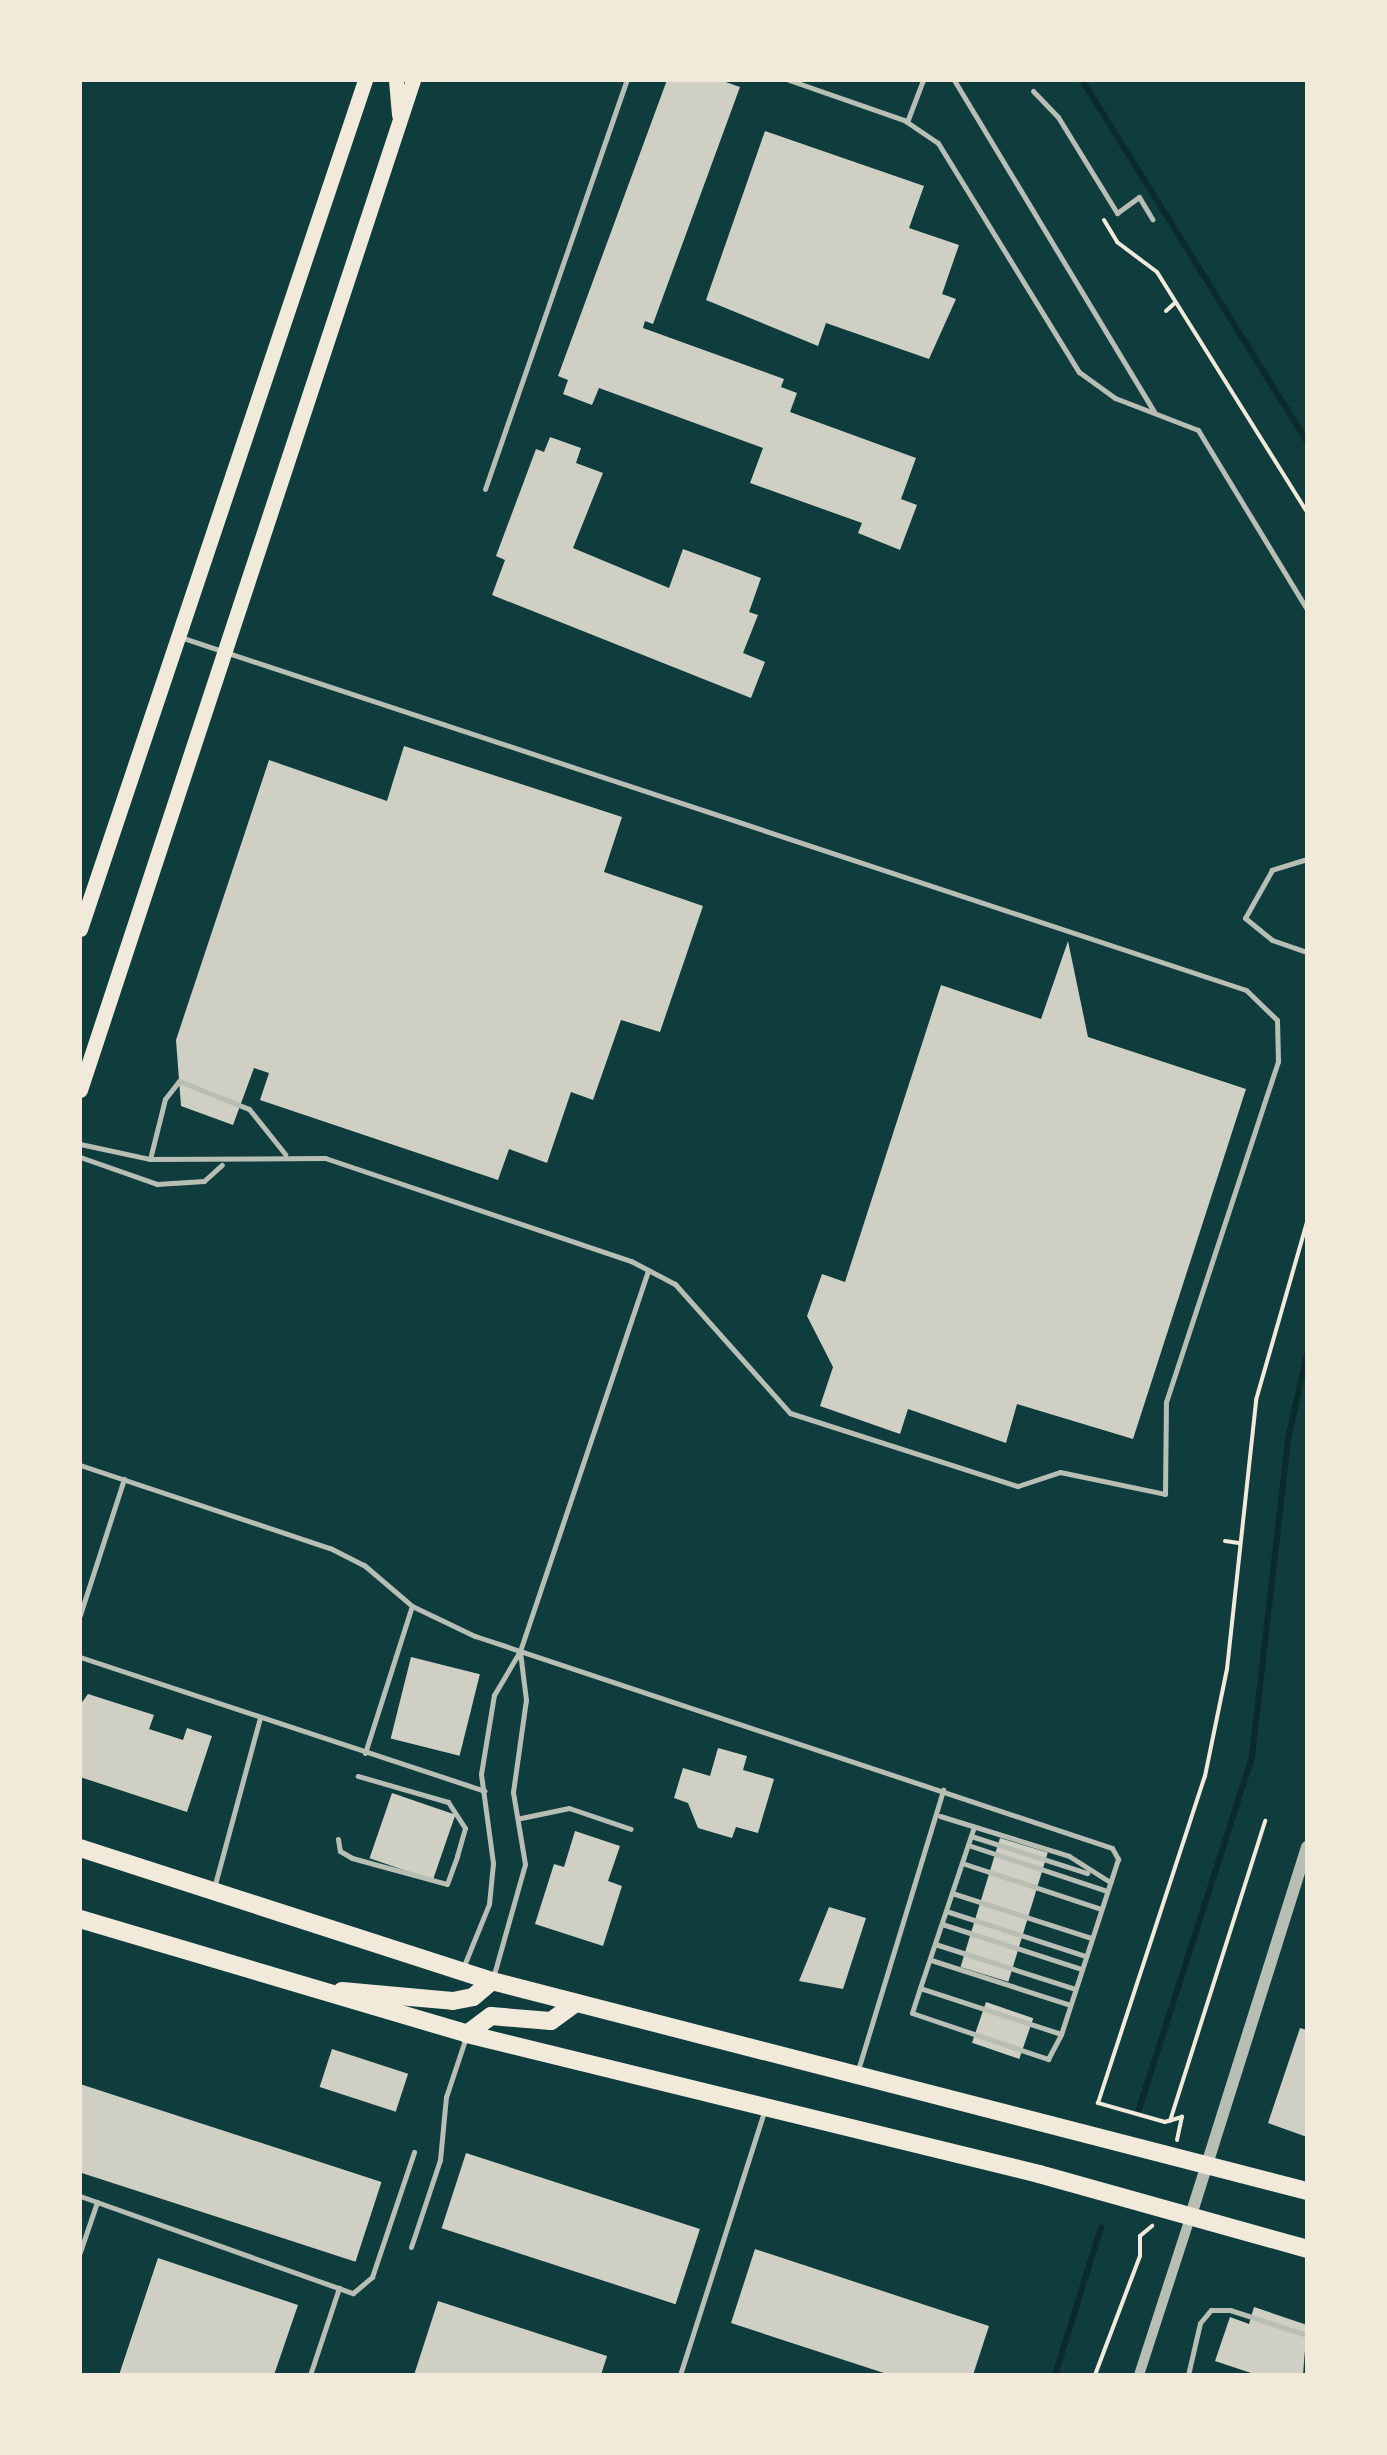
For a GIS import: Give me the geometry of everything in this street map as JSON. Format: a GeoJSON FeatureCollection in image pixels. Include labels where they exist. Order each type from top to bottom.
{"type":"FeatureCollection","features":[{"type":"Feature","properties":{"kind":"main road"},"geometry":{"type":"LineString","coordinates":[[80,930],[365,80]]}},
{"type":"Feature","properties":{"kind":"main road"},"geometry":{"type":"LineString","coordinates":[[396,80],[399,124]]}},
{"type":"Feature","properties":{"kind":"main road"},"geometry":{"type":"LineString","coordinates":[[80,1090],[414,80]]}},
{"type":"Feature","properties":{"kind":"main road"},"geometry":{"type":"LineString","coordinates":[[80,1848],[492,1981],[1209,2161],[1307,2191]]}},
{"type":"Feature","properties":{"kind":"main road"},"geometry":{"type":"LineString","coordinates":[[80,1919],[467,2034],[1158,2206],[1307,2249]]}},
{"type":"Feature","properties":{"kind":"main road"},"geometry":{"type":"LineString","coordinates":[[316,1990],[453,2000],[473,1997],[492,1981]]}},
{"type":"Feature","properties":{"kind":"main road"},"geometry":{"type":"LineString","coordinates":[[467,2034],[491,2016],[551,2021],[576,2002]]}},
{"type":"Feature","properties":{"kind":"street"},"geometry":{"type":"LineString","coordinates":[[1139,2375],[1302,1881],[1307,1846]]}},
{"type":"Feature","properties":{"kind":"lane"},"geometry":{"type":"LineString","coordinates":[[485,489],[626,80]]}},
{"type":"Feature","properties":{"kind":"lane"},"geometry":{"type":"LineString","coordinates":[[789,80],[907,122],[938,143],[1080,372],[1115,398],[1198,430],[1307,609]]}},
{"type":"Feature","properties":{"kind":"lane"},"geometry":{"type":"LineString","coordinates":[[907,122],[922,80]]}},
{"type":"Feature","properties":{"kind":"lane"},"geometry":{"type":"LineString","coordinates":[[954,80],[1154,411]]}},
{"type":"Feature","properties":{"kind":"lane"},"geometry":{"type":"LineString","coordinates":[[1033,90],[1058,117],[1117,213],[1138,197],[1152,219]]}},
{"type":"Feature","properties":{"kind":"lane"},"geometry":{"type":"LineString","coordinates":[[80,1144],[150,1160],[224,1163],[286,1156],[324,1158],[648,1270],[702,1307],[790,1413],[1018,1486],[1060,1472],[1165,1494],[1166,1402],[1271,1085],[1277,1020],[1246,990],[177,636]]}},
{"type":"Feature","properties":{"kind":"lane"},"geometry":{"type":"LineString","coordinates":[[1307,859],[1272,870],[1245,918],[1272,940],[1307,952]]}},
{"type":"Feature","properties":{"kind":"lane"},"geometry":{"type":"LineString","coordinates":[[150,1160],[165,1099],[179,1080],[249,1108],[286,1156]]}},
{"type":"Feature","properties":{"kind":"lane"},"geometry":{"type":"LineString","coordinates":[[80,1157],[157,1184],[204,1181],[224,1163]]}},
{"type":"Feature","properties":{"kind":"lane"},"geometry":{"type":"LineString","coordinates":[[462,1971],[488,1904],[493,1863],[484,1791],[485,1730],[494,1695],[520,1651],[648,1270]]}},
{"type":"Feature","properties":{"kind":"lane"},"geometry":{"type":"LineString","coordinates":[[80,1465],[330,1548],[364,1565],[412,1606],[520,1651],[1112,1848],[1118,1859],[1061,2034],[1048,2059],[912,2014],[974,1827]]}},
{"type":"Feature","properties":{"kind":"lane"},"geometry":{"type":"LineString","coordinates":[[80,1615],[124,1479]]}},
{"type":"Feature","properties":{"kind":"lane"},"geometry":{"type":"LineString","coordinates":[[365,1754],[412,1606]]}},
{"type":"Feature","properties":{"kind":"lane"},"geometry":{"type":"LineString","coordinates":[[492,1981],[526,1864],[513,1792],[526,1700],[520,1651]]}},
{"type":"Feature","properties":{"kind":"lane"},"geometry":{"type":"LineString","coordinates":[[80,1657],[484,1791]]}},
{"type":"Feature","properties":{"kind":"lane"},"geometry":{"type":"LineString","coordinates":[[213,1890],[260,1718]]}},
{"type":"Feature","properties":{"kind":"lane"},"geometry":{"type":"LineString","coordinates":[[338,1839],[340,1851],[352,1858],[447,1884],[458,1856],[464,1828],[448,1802],[358,1776]]}},
{"type":"Feature","properties":{"kind":"lane"},"geometry":{"type":"LineString","coordinates":[[856,2073],[940,1816],[943,1790]]}},
{"type":"Feature","properties":{"kind":"lane"},"geometry":{"type":"LineString","coordinates":[[520,1818],[568,1808],[630,1829]]}},
{"type":"Feature","properties":{"kind":"lane"},"geometry":{"type":"LineString","coordinates":[[940,1816],[1069,1856],[1090,1874]]}},
{"type":"Feature","properties":{"kind":"lane"},"geometry":{"type":"LineString","coordinates":[[971,1836],[1110,1882]]}},
{"type":"Feature","properties":{"kind":"lane"},"geometry":{"type":"LineString","coordinates":[[968,1844],[1108,1891]]}},
{"type":"Feature","properties":{"kind":"lane"},"geometry":{"type":"LineString","coordinates":[[962,1863],[1102,1909]]}},
{"type":"Feature","properties":{"kind":"lane"},"geometry":{"type":"LineString","coordinates":[[952,1892],[1092,1938]]}},
{"type":"Feature","properties":{"kind":"lane"},"geometry":{"type":"LineString","coordinates":[[946,1910],[1086,1956]]}},
{"type":"Feature","properties":{"kind":"lane"},"geometry":{"type":"LineString","coordinates":[[941,1924],[1082,1969]]}},
{"type":"Feature","properties":{"kind":"lane"},"geometry":{"type":"LineString","coordinates":[[935,1944],[1075,1989]]}},
{"type":"Feature","properties":{"kind":"lane"},"geometry":{"type":"LineString","coordinates":[[929,1961],[1070,2005]]}},
{"type":"Feature","properties":{"kind":"lane"},"geometry":{"type":"LineString","coordinates":[[920,1988],[1061,2034]]}},
{"type":"Feature","properties":{"kind":"lane"},"geometry":{"type":"LineString","coordinates":[[411,2247],[440,2160],[446,2097],[467,2034]]}},
{"type":"Feature","properties":{"kind":"lane"},"geometry":{"type":"LineString","coordinates":[[680,2375],[764,2107]]}},
{"type":"Feature","properties":{"kind":"lane"},"geometry":{"type":"LineString","coordinates":[[80,2196],[352,2293],[372,2277],[414,2152]]}},
{"type":"Feature","properties":{"kind":"lane"},"geometry":{"type":"LineString","coordinates":[[80,2252],[97,2202]]}},
{"type":"Feature","properties":{"kind":"lane"},"geometry":{"type":"LineString","coordinates":[[310,2375],[339,2288]]}},
{"type":"Feature","properties":{"kind":"lane"},"geometry":{"type":"LineString","coordinates":[[1188,2375],[1200,2323],[1211,2310],[1230,2310],[1307,2335]]}},
{"type":"Feature","properties":{"kind":"path"},"geometry":{"type":"LineString","coordinates":[[1098,212],[1117,242],[1157,272],[1307,512]]}},
{"type":"Feature","properties":{"kind":"path"},"geometry":{"type":"LineString","coordinates":[[1166,311],[1176,302]]}},
{"type":"Feature","properties":{"kind":"path"},"geometry":{"type":"LineString","coordinates":[[1174,2152],[1182,2117],[1170,2121],[1098,2103],[1206,1776],[1227,1670],[1256,1400],[1307,1222]]}},
{"type":"Feature","properties":{"kind":"path"},"geometry":{"type":"LineString","coordinates":[[1225,1542],[1239,1543]]}},
{"type":"Feature","properties":{"kind":"path"},"geometry":{"type":"LineString","coordinates":[[1170,2121],[1265,1821]]}},
{"type":"Feature","properties":{"kind":"path"},"geometry":{"type":"LineString","coordinates":[[1096,2375],[1140,2256],[1140,2236],[1151,2228],[1158,2206]]}},
{"type":"Feature","properties":{"kind":"building"},"geometry":{"type":"Polygon","coordinates":[[[667,80],[720,80],[740,87],[653,324],[645,321],[643,328],[784,379],[781,387],[797,393],[790,412],[916,458],[901,499],[917,505],[900,550],[858,533],[862,523],[750,483],[763,448],[599,388],[592,405],[563,394],[568,380],[558,376],[667,80]]]}},
{"type":"Feature","properties":{"kind":"building"},"geometry":{"type":"Polygon","coordinates":[[[765,131],[924,186],[909,228],[959,245],[942,294],[956,299],[929,359],[826,323],[818,346],[706,300],[765,131]]]}},
{"type":"Feature","properties":{"kind":"building"},"geometry":{"type":"Polygon","coordinates":[[[550,437],[581,448],[576,463],[603,473],[573,548],[669,588],[683,549],[761,578],[749,612],[758,615],[743,653],[765,662],[751,698],[492,595],[505,560],[496,556],[536,449],[544,452],[550,437]]]}},
{"type":"Feature","properties":{"kind":"building"},"geometry":{"type":"Polygon","coordinates":[[[404,746],[622,817],[604,872],[703,906],[660,1032],[621,1020],[593,1100],[571,1092],[547,1163],[509,1149],[498,1180],[260,1100],[269,1073],[254,1068],[233,1125],[181,1106],[176,1040],[269,760],[387,801],[404,746]]]}},
{"type":"Feature","properties":{"kind":"building"},"geometry":{"type":"Polygon","coordinates":[[[1068,941],[1088,1037],[1246,1089],[1133,1439],[1017,1404],[1006,1443],[908,1409],[900,1434],[820,1406],[833,1367],[807,1316],[822,1274],[845,1282],[941,985],[1041,1019],[1068,941]]]}},
{"type":"Feature","properties":{"kind":"building"},"geometry":{"type":"Polygon","coordinates":[[[411,1657],[480,1674],[460,1756],[391,1739],[411,1657]]]}},
{"type":"Feature","properties":{"kind":"building"},"geometry":{"type":"Polygon","coordinates":[[[88,1694],[154,1715],[149,1729],[183,1740],[187,1728],[212,1736],[187,1812],[80,1777],[80,1705],[88,1694]]]}},
{"type":"Feature","properties":{"kind":"building"},"geometry":{"type":"Polygon","coordinates":[[[718,1748],[747,1756],[743,1770],[774,1779],[758,1833],[736,1827],[732,1838],[698,1828],[688,1803],[674,1798],[683,1768],[710,1776],[718,1748]]]}},
{"type":"Feature","properties":{"kind":"building"},"geometry":{"type":"Polygon","coordinates":[[[392,1793],[455,1815],[433,1880],[370,1858],[392,1793]]]}},
{"type":"Feature","properties":{"kind":"building"},"geometry":{"type":"Polygon","coordinates":[[[575,1831],[620,1846],[608,1881],[622,1886],[603,1946],[535,1924],[554,1864],[564,1867],[575,1831]]]}},
{"type":"Feature","properties":{"kind":"building"},"geometry":{"type":"Polygon","coordinates":[[[1000,1838],[1048,1853],[1008,1982],[961,1967],[1000,1838]]]}},
{"type":"Feature","properties":{"kind":"building"},"geometry":{"type":"Polygon","coordinates":[[[829,1907],[866,1918],[843,1989],[799,1981],[829,1907]]]}},
{"type":"Feature","properties":{"kind":"building"},"geometry":{"type":"Polygon","coordinates":[[[986,2002],[1033,2018],[1019,2059],[972,2043],[986,2002]]]}},
{"type":"Feature","properties":{"kind":"building"},"geometry":{"type":"Polygon","coordinates":[[[1300,2028],[1307,2030],[1307,2137],[1268,2123],[1300,2028]]]}},
{"type":"Feature","properties":{"kind":"building"},"geometry":{"type":"Polygon","coordinates":[[[332,2049],[408,2074],[396,2112],[320,2087],[332,2049]]]}},
{"type":"Feature","properties":{"kind":"building"},"geometry":{"type":"Polygon","coordinates":[[[80,2084],[381,2182],[356,2262],[80,2172],[80,2084]]]}},
{"type":"Feature","properties":{"kind":"building"},"geometry":{"type":"Polygon","coordinates":[[[466,2153],[700,2229],[676,2304],[442,2228],[466,2153]]]}},
{"type":"Feature","properties":{"kind":"building"},"geometry":{"type":"Polygon","coordinates":[[[755,2249],[989,2326],[973,2375],[890,2375],[731,2323],[755,2249]]]}},
{"type":"Feature","properties":{"kind":"building"},"geometry":{"type":"Polygon","coordinates":[[[158,2258],[298,2305],[274,2375],[119,2375],[158,2258]]]}},
{"type":"Feature","properties":{"kind":"building"},"geometry":{"type":"Polygon","coordinates":[[[438,2301],[607,2356],[601,2375],[414,2375],[438,2301]]]}},
{"type":"Feature","properties":{"kind":"building"},"geometry":{"type":"Polygon","coordinates":[[[1254,2307],[1307,2325],[1303,2375],[1257,2375],[1215,2361],[1230,2317],[1249,2324],[1254,2307]]]}},
{"type":"Feature","properties":{"kind":"waterway"},"geometry":{"type":"LineString","coordinates":[[1082,80],[1307,441]]}},
{"type":"Feature","properties":{"kind":"waterway"},"geometry":{"type":"LineString","coordinates":[[1139,2109],[1252,1756],[1288,1439],[1307,1354]]}},
{"type":"Feature","properties":{"kind":"waterway"},"geometry":{"type":"LineString","coordinates":[[1055,2375],[1101,2227]]}}]}
